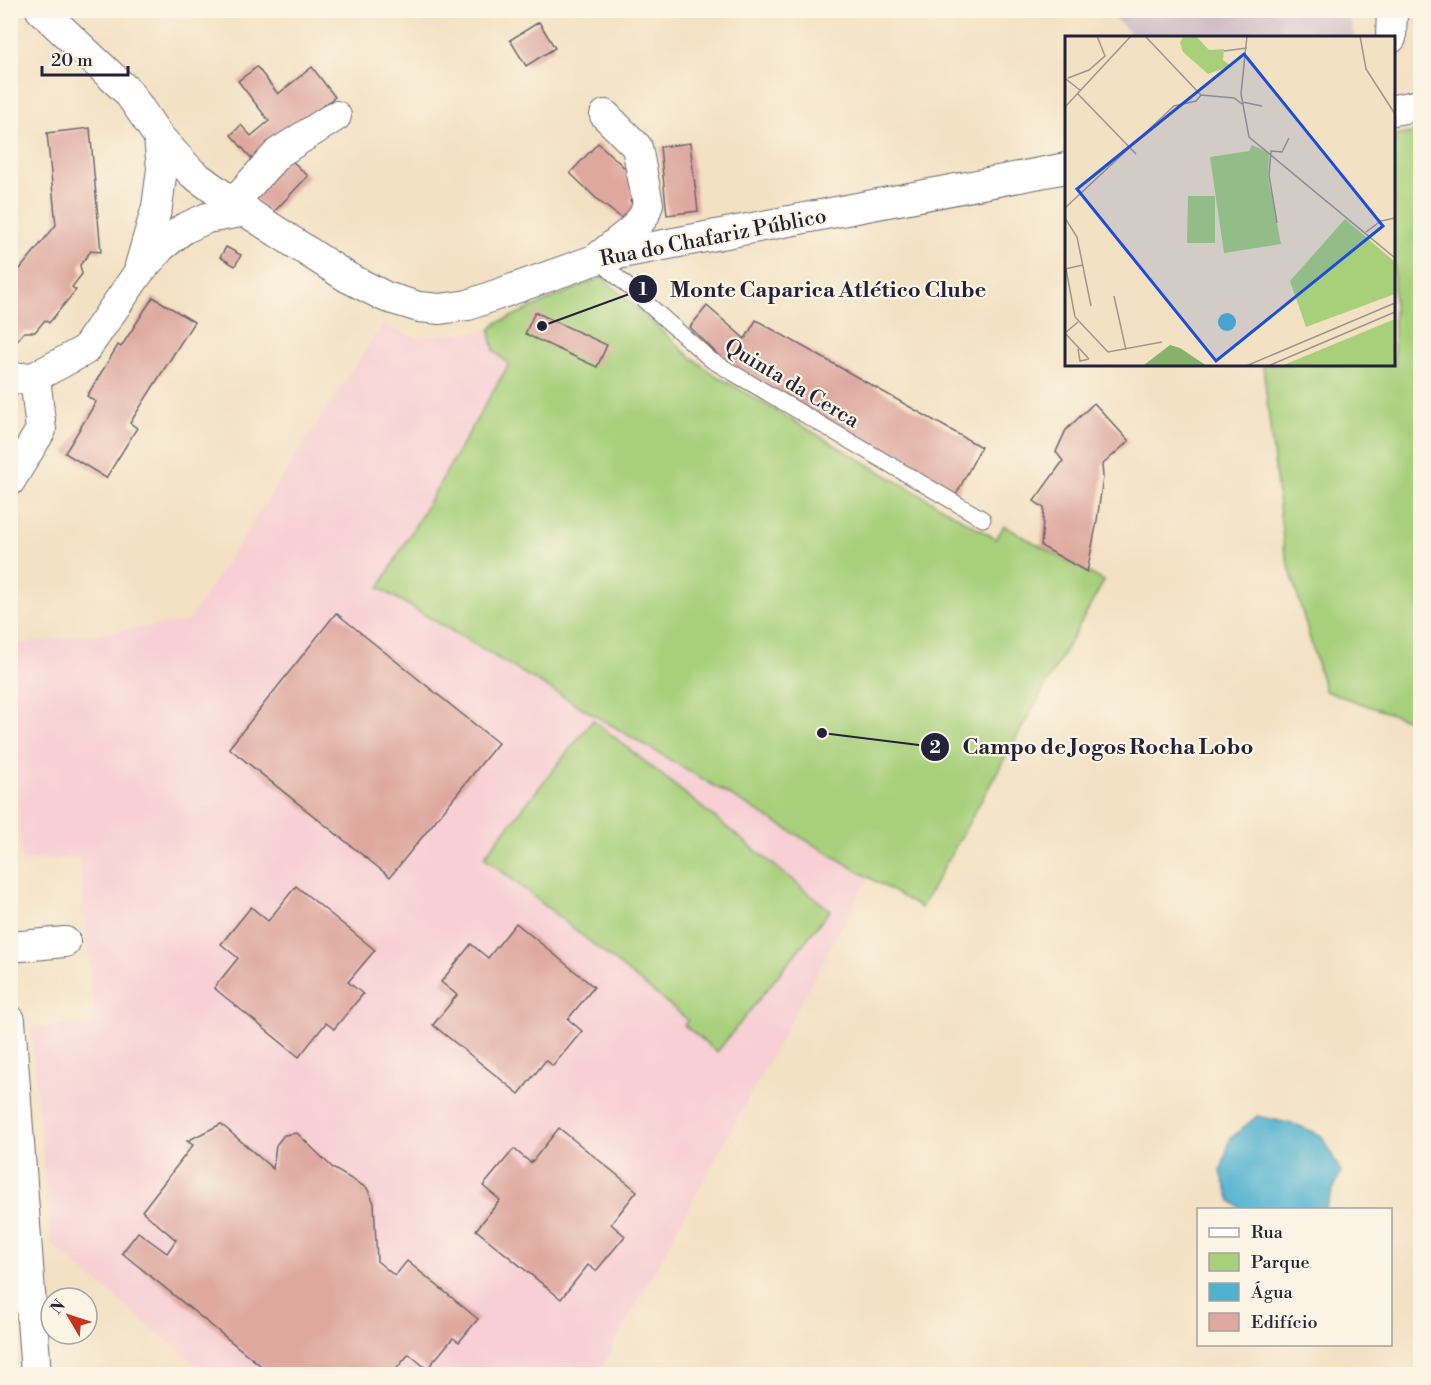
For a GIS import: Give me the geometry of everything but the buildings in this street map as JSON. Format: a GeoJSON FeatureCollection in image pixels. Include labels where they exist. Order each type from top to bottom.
{"type":"FeatureCollection","features":[{"type":"Feature","properties":{"kind":"street","name":"Rua do Chafariz Público"},"geometry":{"type":"LineString","coordinates":[[41,10],[128,92],[159,137],[192,173],[347,277],[386,297],[419,307],[440,309],[468,305],[597,259],[1065,168]]}},
{"type":"Feature","properties":{"kind":"street"},"geometry":{"type":"LineString","coordinates":[[1391,36],[1392,10]]}},
{"type":"Feature","properties":{"kind":"street"},"geometry":{"type":"LineString","coordinates":[[1395,110],[1420,105]]}},
{"type":"Feature","properties":{"kind":"street"},"geometry":{"type":"LineString","coordinates":[[10,481],[41,430],[22,378],[85,350],[139,272],[160,247],[183,230],[207,218],[240,207],[278,153],[336,116]]}},
{"type":"Feature","properties":{"kind":"street"},"geometry":{"type":"LineString","coordinates":[[597,259],[632,230],[644,216],[648,204],[638,147],[605,116]]}},
{"type":"Feature","properties":{"kind":"street"},"geometry":{"type":"LineString","coordinates":[[139,272],[157,207],[162,169],[159,137]]}},
{"type":"Feature","properties":{"kind":"street"},"geometry":{"type":"LineString","coordinates":[[10,947],[65,942]]}},
{"type":"Feature","properties":{"kind":"street"},"geometry":{"type":"LineString","coordinates":[[10,1020],[36,1374]]}},
{"type":"Feature","properties":{"kind":"lane","name":"Quinta da Cerca"},"geometry":{"type":"LineString","coordinates":[[597,259],[711,360],[983,519]]}},
{"type":"Feature","properties":{"kind":"shaded area"},"geometry":{"type":"Polygon","coordinates":[[[1108,11],[1348,11],[1354,36],[1133,36],[1108,11]]]}},
{"type":"Feature","properties":{"kind":"shaded area"},"geometry":{"type":"Polygon","coordinates":[[[382,324],[417,338],[490,330],[494,351],[510,363],[380,588],[869,877],[602,1367],[582,1374],[208,1374],[51,1244],[31,1028],[95,1024],[79,857],[21,861],[10,645],[188,622],[382,324]]]}},
{"type":"Feature","properties":{"kind":"green space"},"geometry":{"type":"Polygon","coordinates":[[[1420,131],[1420,724],[1325,691],[1284,548],[1263,366],[1395,366],[1395,136],[1420,131]]]}},
{"type":"Feature","properties":{"kind":"green space"},"geometry":{"type":"Polygon","coordinates":[[[602,277],[686,353],[713,374],[996,539],[1004,526],[1104,581],[921,908],[379,588],[509,364],[494,351],[490,330],[497,323],[602,277]]]}},
{"type":"Feature","properties":{"kind":"green space"},"geometry":{"type":"Polygon","coordinates":[[[593,720],[830,910],[717,1052],[684,1025],[688,1020],[484,857],[593,720]]]}},
{"type":"Feature","properties":{"kind":"water"},"geometry":{"type":"Polygon","coordinates":[[[1257,1116],[1297,1125],[1322,1136],[1341,1172],[1325,1208],[1241,1208],[1231,1201],[1221,1172],[1230,1139],[1257,1116]]]}},
{"type":"Feature","properties":{"kind":"place","name":"Monte Caparica Atlético Clube"},"geometry":{"type":"Point","coordinates":[542,326]}},
{"type":"Feature","properties":{"kind":"place","name":"Campo de Jogos Rocha Lobo"},"geometry":{"type":"Point","coordinates":[822,733]}}]}
